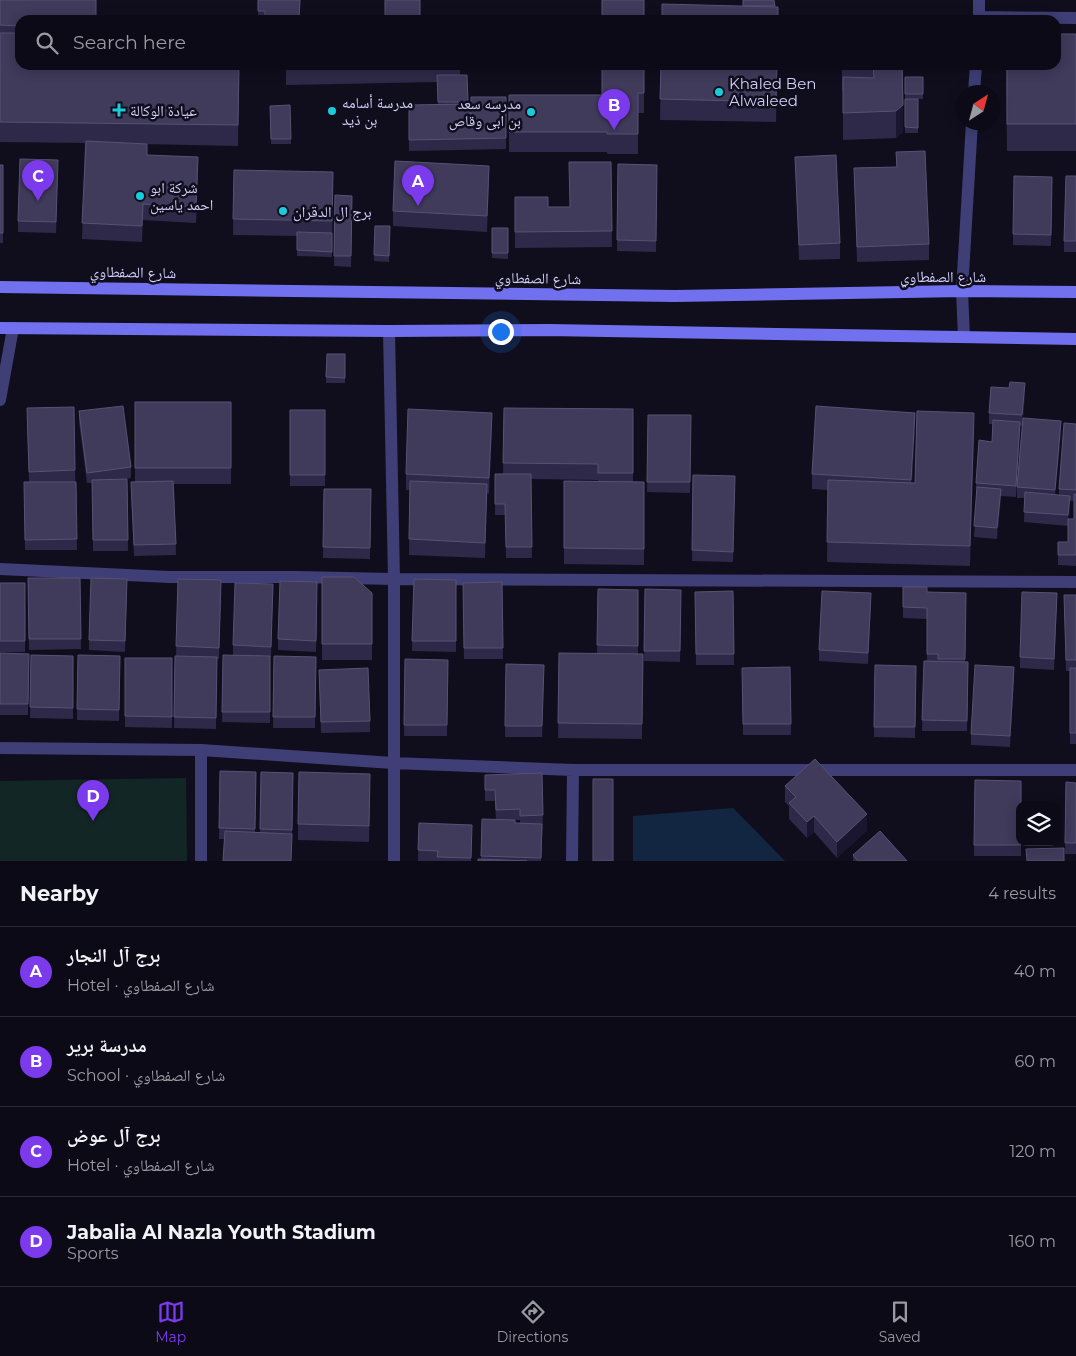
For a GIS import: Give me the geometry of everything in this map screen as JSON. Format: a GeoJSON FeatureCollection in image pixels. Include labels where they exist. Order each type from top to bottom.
{"type":"FeatureCollection","features":[{"type":"Feature","properties":{"kind":"main road","name":"شارع الصفطاوي"},"geometry":{"type":"LineString","coordinates":[[0,287],[675,296],[962,291],[1076,292]]}},
{"type":"Feature","properties":{"kind":"main road"},"geometry":{"type":"LineString","coordinates":[[6,328],[389,331],[549,330],[1076,339]]}},
{"type":"Feature","properties":{"kind":"street"},"geometry":{"type":"LineString","coordinates":[[979,0],[979,15]]}},
{"type":"Feature","properties":{"kind":"street"},"geometry":{"type":"LineString","coordinates":[[1061,18],[1076,18]]}},
{"type":"Feature","properties":{"kind":"street"},"geometry":{"type":"LineString","coordinates":[[975,85],[976,70]]}},
{"type":"Feature","properties":{"kind":"street"},"geometry":{"type":"LineString","coordinates":[[964,337],[962,291],[972,130]]}},
{"type":"Feature","properties":{"kind":"street"},"geometry":{"type":"LineString","coordinates":[[0,400],[6,328]]}},
{"type":"Feature","properties":{"kind":"street"},"geometry":{"type":"LineString","coordinates":[[389,331],[394,579],[394,861]]}},
{"type":"Feature","properties":{"kind":"street"},"geometry":{"type":"LineString","coordinates":[[0,569],[169,578],[297,577],[1076,582]]}},
{"type":"Feature","properties":{"kind":"street"},"geometry":{"type":"LineString","coordinates":[[0,748],[201,750],[393,763],[573,770],[1076,770]]}},
{"type":"Feature","properties":{"kind":"street"},"geometry":{"type":"LineString","coordinates":[[201,750],[201,861]]}},
{"type":"Feature","properties":{"kind":"street"},"geometry":{"type":"LineString","coordinates":[[572,861],[573,770]]}},
{"type":"Feature","properties":{"kind":"green space"},"geometry":{"type":"Polygon","coordinates":[[[186,778],[187,861],[0,861],[0,781],[186,778]]]}},
{"type":"Feature","properties":{"kind":"water"},"geometry":{"type":"Polygon","coordinates":[[[733,808],[785,861],[633,861],[633,816],[733,808]]]}},
{"type":"Feature","properties":{"kind":"building"},"geometry":{"type":"Polygon","coordinates":[[[0,0],[96,0],[96,15],[15,15],[15,26],[0,25],[0,0]]]}},
{"type":"Feature","properties":{"kind":"building"},"geometry":{"type":"Polygon","coordinates":[[[258,0],[300,0],[299,15],[265,15],[265,11],[258,11],[258,0]]]}},
{"type":"Feature","properties":{"kind":"building"},"geometry":{"type":"Polygon","coordinates":[[[385,0],[420,0],[420,15],[385,15],[385,0]]]}},
{"type":"Feature","properties":{"kind":"building"},"geometry":{"type":"Polygon","coordinates":[[[602,0],[644,0],[644,15],[602,15],[602,0]]]}},
{"type":"Feature","properties":{"kind":"building"},"geometry":{"type":"Polygon","coordinates":[[[743,0],[774,0],[775,6],[743,6],[743,0]]]}},
{"type":"Feature","properties":{"kind":"building"},"geometry":{"type":"Polygon","coordinates":[[[662,4],[778,7],[778,15],[662,15],[662,4]]]}},
{"type":"Feature","properties":{"kind":"building","name":"عيادة الوكالة"},"geometry":{"type":"Polygon","coordinates":[[[0,33],[15,33],[15,70],[239,70],[238,125],[0,122],[0,33]]]}},
{"type":"Feature","properties":{"kind":"building"},"geometry":{"type":"Polygon","coordinates":[[[1061,34],[1076,34],[1076,124],[1007,124],[1007,70],[1061,70],[1061,34]]]}},
{"type":"Feature","properties":{"kind":"building"},"geometry":{"type":"Polygon","coordinates":[[[602,70],[644,70],[644,93],[638,93],[638,134],[607,134],[607,132],[509,132],[509,95],[602,95],[602,70]]]}},
{"type":"Feature","properties":{"kind":"building"},"geometry":{"type":"Polygon","coordinates":[[[661,70],[777,70],[776,102],[660,99],[661,70]]]}},
{"type":"Feature","properties":{"kind":"building"},"geometry":{"type":"Polygon","coordinates":[[[873,70],[902,70],[903,105],[896,111],[843,113],[843,77],[874,78],[873,70]]]}},
{"type":"Feature","properties":{"kind":"building"},"geometry":{"type":"Polygon","coordinates":[[[437,75],[467,75],[468,102],[438,102],[437,75]]]}},
{"type":"Feature","properties":{"kind":"building"},"geometry":{"type":"Polygon","coordinates":[[[905,77],[923,77],[923,94],[905,94],[905,77]]]}},
{"type":"Feature","properties":{"kind":"building"},"geometry":{"type":"Polygon","coordinates":[[[471,97],[506,97],[506,138],[409,140],[409,105],[470,104],[471,125],[471,97]]]}},
{"type":"Feature","properties":{"kind":"building"},"geometry":{"type":"Polygon","coordinates":[[[905,99],[918,99],[918,128],[905,127],[905,99]]]}},
{"type":"Feature","properties":{"kind":"building"},"geometry":{"type":"Polygon","coordinates":[[[290,105],[291,139],[271,139],[270,106],[290,105]]]}},
{"type":"Feature","properties":{"kind":"building","name":"شركة ابو احمد ياسين"},"geometry":{"type":"Polygon","coordinates":[[[86,141],[147,144],[147,155],[198,157],[196,207],[143,204],[142,226],[82,223],[86,141]]]}},
{"type":"Feature","properties":{"kind":"building"},"geometry":{"type":"Polygon","coordinates":[[[925,151],[929,244],[857,247],[854,168],[897,167],[896,152],[925,151]]]}},
{"type":"Feature","properties":{"kind":"building"},"geometry":{"type":"Polygon","coordinates":[[[836,155],[840,243],[799,245],[795,157],[836,155]]]}},
{"type":"Feature","properties":{"kind":"building"},"geometry":{"type":"Polygon","coordinates":[[[20,159],[58,160],[56,222],[18,221],[20,159]]]}},
{"type":"Feature","properties":{"kind":"building"},"geometry":{"type":"Polygon","coordinates":[[[395,161],[489,166],[487,216],[393,211],[395,161]]]}},
{"type":"Feature","properties":{"kind":"building"},"geometry":{"type":"Polygon","coordinates":[[[569,162],[611,162],[612,231],[515,232],[515,197],[548,197],[548,207],[570,207],[569,162]]]}},
{"type":"Feature","properties":{"kind":"building"},"geometry":{"type":"Polygon","coordinates":[[[618,164],[657,165],[656,241],[617,240],[618,164]]]}},
{"type":"Feature","properties":{"kind":"building"},"geometry":{"type":"Polygon","coordinates":[[[0,165],[3,165],[3,233],[0,233],[0,165]]]}},
{"type":"Feature","properties":{"kind":"building","name":"برج ال الدقران"},"geometry":{"type":"Polygon","coordinates":[[[234,170],[333,172],[332,221],[233,219],[234,170]]]}},
{"type":"Feature","properties":{"kind":"building"},"geometry":{"type":"Polygon","coordinates":[[[1014,176],[1052,177],[1051,235],[1013,234],[1014,176]]]}},
{"type":"Feature","properties":{"kind":"building"},"geometry":{"type":"Polygon","coordinates":[[[1066,176],[1076,176],[1076,241],[1064,241],[1066,176]]]}},
{"type":"Feature","properties":{"kind":"building"},"geometry":{"type":"Polygon","coordinates":[[[335,195],[352,196],[351,256],[334,256],[335,195]]]}},
{"type":"Feature","properties":{"kind":"building"},"geometry":{"type":"Polygon","coordinates":[[[375,226],[390,226],[389,256],[374,255],[375,226]]]}},
{"type":"Feature","properties":{"kind":"building"},"geometry":{"type":"Polygon","coordinates":[[[492,228],[508,228],[508,253],[492,253],[492,228]]]}},
{"type":"Feature","properties":{"kind":"building"},"geometry":{"type":"Polygon","coordinates":[[[297,232],[332,233],[332,252],[297,250],[297,232]]]}},
{"type":"Feature","properties":{"kind":"building"},"geometry":{"type":"Polygon","coordinates":[[[327,354],[345,354],[345,378],[326,377],[327,354]]]}},
{"type":"Feature","properties":{"kind":"building"},"geometry":{"type":"Polygon","coordinates":[[[1010,382],[1025,383],[1022,415],[989,413],[991,387],[1009,388],[1010,382]]]}},
{"type":"Feature","properties":{"kind":"building"},"geometry":{"type":"Polygon","coordinates":[[[135,402],[231,402],[231,468],[135,468],[135,402]]]}},
{"type":"Feature","properties":{"kind":"building"},"geometry":{"type":"Polygon","coordinates":[[[123,406],[131,467],[87,473],[79,411],[123,406]]]}},
{"type":"Feature","properties":{"kind":"building"},"geometry":{"type":"Polygon","coordinates":[[[816,406],[915,413],[911,480],[812,474],[816,406]]]}},
{"type":"Feature","properties":{"kind":"building"},"geometry":{"type":"Polygon","coordinates":[[[74,407],[75,470],[29,472],[27,408],[74,407]]]}},
{"type":"Feature","properties":{"kind":"building"},"geometry":{"type":"Polygon","coordinates":[[[504,408],[633,409],[633,473],[598,473],[598,464],[503,463],[504,408]]]}},
{"type":"Feature","properties":{"kind":"building"},"geometry":{"type":"Polygon","coordinates":[[[408,409],[492,413],[489,478],[406,474],[408,409]]]}},
{"type":"Feature","properties":{"kind":"building"},"geometry":{"type":"Polygon","coordinates":[[[290,410],[325,410],[325,475],[290,475],[290,410]]]}},
{"type":"Feature","properties":{"kind":"building"},"geometry":{"type":"Polygon","coordinates":[[[917,411],[974,413],[970,546],[827,542],[828,480],[915,483],[917,411]]]}},
{"type":"Feature","properties":{"kind":"building"},"geometry":{"type":"Polygon","coordinates":[[[648,415],[691,415],[690,482],[647,482],[648,415]]]}},
{"type":"Feature","properties":{"kind":"building"},"geometry":{"type":"Polygon","coordinates":[[[1023,418],[1061,421],[1055,490],[1017,487],[1023,418]]]}},
{"type":"Feature","properties":{"kind":"building"},"geometry":{"type":"Polygon","coordinates":[[[993,420],[1020,422],[1016,486],[976,483],[979,440],[992,442],[993,420]]]}},
{"type":"Feature","properties":{"kind":"building"},"geometry":{"type":"Polygon","coordinates":[[[1064,423],[1076,424],[1076,490],[1059,489],[1064,423]]]}},
{"type":"Feature","properties":{"kind":"building"},"geometry":{"type":"Polygon","coordinates":[[[495,474],[531,474],[532,547],[506,547],[505,504],[495,504],[495,474]]]}},
{"type":"Feature","properties":{"kind":"building"},"geometry":{"type":"Polygon","coordinates":[[[693,475],[735,476],[733,552],[692,550],[693,475]]]}},
{"type":"Feature","properties":{"kind":"building"},"geometry":{"type":"Polygon","coordinates":[[[127,479],[128,540],[93,540],[92,480],[127,479]]]}},
{"type":"Feature","properties":{"kind":"building"},"geometry":{"type":"Polygon","coordinates":[[[173,481],[176,544],[134,545],[131,482],[173,481]]]}},
{"type":"Feature","properties":{"kind":"building"},"geometry":{"type":"Polygon","coordinates":[[[410,481],[487,484],[485,543],[409,539],[410,481]]]}},
{"type":"Feature","properties":{"kind":"building"},"geometry":{"type":"Polygon","coordinates":[[[564,481],[644,482],[644,549],[564,548],[564,481]]]}},
{"type":"Feature","properties":{"kind":"building"},"geometry":{"type":"Polygon","coordinates":[[[24,482],[76,482],[77,539],[25,540],[24,482]]]}},
{"type":"Feature","properties":{"kind":"building"},"geometry":{"type":"Polygon","coordinates":[[[977,487],[1001,489],[997,528],[974,526],[977,487]]]}},
{"type":"Feature","properties":{"kind":"building"},"geometry":{"type":"Polygon","coordinates":[[[324,489],[371,489],[370,548],[323,547],[324,489]]]}},
{"type":"Feature","properties":{"kind":"building"},"geometry":{"type":"Polygon","coordinates":[[[1025,492],[1070,496],[1068,515],[1024,512],[1025,492]]]}},
{"type":"Feature","properties":{"kind":"building"},"geometry":{"type":"Polygon","coordinates":[[[1074,494],[1076,494],[1076,555],[1058,555],[1058,542],[1068,542],[1068,519],[1074,519],[1074,494]]]}},
{"type":"Feature","properties":{"kind":"building"},"geometry":{"type":"Polygon","coordinates":[[[322,577],[354,577],[372,593],[372,644],[322,644],[322,577]]]}},
{"type":"Feature","properties":{"kind":"building"},"geometry":{"type":"Polygon","coordinates":[[[28,578],[80,578],[81,639],[29,639],[28,578]]]}},
{"type":"Feature","properties":{"kind":"building"},"geometry":{"type":"Polygon","coordinates":[[[91,578],[127,579],[125,641],[89,640],[91,578]]]}},
{"type":"Feature","properties":{"kind":"building"},"geometry":{"type":"Polygon","coordinates":[[[178,579],[221,580],[219,648],[176,646],[178,579]]]}},
{"type":"Feature","properties":{"kind":"building"},"geometry":{"type":"Polygon","coordinates":[[[414,579],[456,580],[456,641],[412,641],[414,579]]]}},
{"type":"Feature","properties":{"kind":"building"},"geometry":{"type":"Polygon","coordinates":[[[280,581],[317,582],[316,641],[278,639],[280,581]]]}},
{"type":"Feature","properties":{"kind":"building"},"geometry":{"type":"Polygon","coordinates":[[[502,582],[503,648],[464,648],[463,583],[502,582]]]}},
{"type":"Feature","properties":{"kind":"building"},"geometry":{"type":"Polygon","coordinates":[[[0,583],[25,583],[25,641],[0,641],[0,583]]]}},
{"type":"Feature","properties":{"kind":"building"},"geometry":{"type":"Polygon","coordinates":[[[235,583],[273,584],[271,647],[233,645],[235,583]]]}},
{"type":"Feature","properties":{"kind":"building"},"geometry":{"type":"Polygon","coordinates":[[[903,587],[927,587],[927,592],[966,593],[965,659],[938,659],[938,654],[927,654],[927,608],[903,607],[903,587]]]}},
{"type":"Feature","properties":{"kind":"building"},"geometry":{"type":"Polygon","coordinates":[[[598,589],[638,590],[638,646],[597,645],[598,589]]]}},
{"type":"Feature","properties":{"kind":"building"},"geometry":{"type":"Polygon","coordinates":[[[645,589],[681,590],[680,651],[644,651],[645,589]]]}},
{"type":"Feature","properties":{"kind":"building"},"geometry":{"type":"Polygon","coordinates":[[[733,591],[734,654],[696,654],[695,592],[733,591]]]}},
{"type":"Feature","properties":{"kind":"building"},"geometry":{"type":"Polygon","coordinates":[[[822,591],[871,593],[868,653],[819,650],[822,591]]]}},
{"type":"Feature","properties":{"kind":"building"},"geometry":{"type":"Polygon","coordinates":[[[1022,592],[1057,593],[1054,659],[1020,657],[1022,592]]]}},
{"type":"Feature","properties":{"kind":"building"},"geometry":{"type":"Polygon","coordinates":[[[1064,595],[1076,595],[1076,660],[1066,660],[1064,595]]]}},
{"type":"Feature","properties":{"kind":"building"},"geometry":{"type":"Polygon","coordinates":[[[0,653],[29,654],[28,704],[0,704],[0,653]]]}},
{"type":"Feature","properties":{"kind":"building"},"geometry":{"type":"Polygon","coordinates":[[[559,653],[643,654],[642,724],[558,723],[559,653]]]}},
{"type":"Feature","properties":{"kind":"building"},"geometry":{"type":"Polygon","coordinates":[[[31,655],[73,656],[73,708],[30,707],[31,655]]]}},
{"type":"Feature","properties":{"kind":"building"},"geometry":{"type":"Polygon","coordinates":[[[78,655],[120,656],[119,710],[77,709],[78,655]]]}},
{"type":"Feature","properties":{"kind":"building"},"geometry":{"type":"Polygon","coordinates":[[[223,655],[270,656],[270,712],[222,712],[223,655]]]}},
{"type":"Feature","properties":{"kind":"building"},"geometry":{"type":"Polygon","coordinates":[[[175,656],[217,657],[216,718],[174,717],[175,656]]]}},
{"type":"Feature","properties":{"kind":"building"},"geometry":{"type":"Polygon","coordinates":[[[274,656],[316,657],[315,717],[273,717],[274,656]]]}},
{"type":"Feature","properties":{"kind":"building"},"geometry":{"type":"Polygon","coordinates":[[[125,658],[172,658],[172,717],[125,716],[125,658]]]}},
{"type":"Feature","properties":{"kind":"building"},"geometry":{"type":"Polygon","coordinates":[[[405,659],[448,660],[447,725],[404,725],[405,659]]]}},
{"type":"Feature","properties":{"kind":"building"},"geometry":{"type":"Polygon","coordinates":[[[924,661],[968,662],[967,721],[922,720],[924,661]]]}},
{"type":"Feature","properties":{"kind":"building"},"geometry":{"type":"Polygon","coordinates":[[[506,664],[544,665],[542,726],[505,726],[506,664]]]}},
{"type":"Feature","properties":{"kind":"building"},"geometry":{"type":"Polygon","coordinates":[[[875,665],[916,666],[915,727],[874,727],[875,665]]]}},
{"type":"Feature","properties":{"kind":"building"},"geometry":{"type":"Polygon","coordinates":[[[975,665],[1014,667],[1010,736],[971,734],[975,665]]]}},
{"type":"Feature","properties":{"kind":"building"},"geometry":{"type":"Polygon","coordinates":[[[790,667],[791,724],[743,724],[742,668],[790,667]]]}},
{"type":"Feature","properties":{"kind":"building"},"geometry":{"type":"Polygon","coordinates":[[[368,668],[370,721],[321,722],[319,670],[368,668]]]}},
{"type":"Feature","properties":{"kind":"building"},"geometry":{"type":"Polygon","coordinates":[[[1070,668],[1076,668],[1076,733],[1070,733],[1070,668]]]}},
{"type":"Feature","properties":{"kind":"building"},"geometry":{"type":"Polygon","coordinates":[[[815,759],[867,814],[837,842],[814,816],[807,822],[789,803],[796,797],[785,786],[815,759]]]}},
{"type":"Feature","properties":{"kind":"building"},"geometry":{"type":"Polygon","coordinates":[[[220,771],[256,772],[255,829],[219,828],[220,771]]]}},
{"type":"Feature","properties":{"kind":"building"},"geometry":{"type":"Polygon","coordinates":[[[261,772],[293,773],[292,830],[260,829],[261,772]]]}},
{"type":"Feature","properties":{"kind":"building"},"geometry":{"type":"Polygon","coordinates":[[[299,772],[370,774],[369,826],[298,824],[299,772]]]}},
{"type":"Feature","properties":{"kind":"building"},"geometry":{"type":"Polygon","coordinates":[[[542,773],[543,815],[520,816],[520,809],[496,810],[495,790],[485,790],[485,775],[542,773]]]}},
{"type":"Feature","properties":{"kind":"building"},"geometry":{"type":"Polygon","coordinates":[[[593,779],[613,779],[613,861],[593,861],[593,779]]]}},
{"type":"Feature","properties":{"kind":"building"},"geometry":{"type":"Polygon","coordinates":[[[975,780],[1021,781],[1021,801],[1016,801],[1016,845],[974,845],[975,780]]]}},
{"type":"Feature","properties":{"kind":"building"},"geometry":{"type":"Polygon","coordinates":[[[1066,782],[1076,783],[1076,843],[1065,843],[1066,782]]]}},
{"type":"Feature","properties":{"kind":"building"},"geometry":{"type":"Polygon","coordinates":[[[482,819],[515,820],[515,823],[542,824],[541,858],[481,856],[482,819]]]}},
{"type":"Feature","properties":{"kind":"building"},"geometry":{"type":"Polygon","coordinates":[[[419,823],[472,825],[471,858],[437,857],[438,851],[418,850],[419,823]]]}},
{"type":"Feature","properties":{"kind":"building"},"geometry":{"type":"Polygon","coordinates":[[[225,831],[292,834],[291,861],[223,861],[225,831]]]}},
{"type":"Feature","properties":{"kind":"building"},"geometry":{"type":"Polygon","coordinates":[[[880,831],[907,861],[858,861],[853,855],[880,831]]]}},
{"type":"Feature","properties":{"kind":"building"},"geometry":{"type":"Polygon","coordinates":[[[1064,848],[1064,861],[1027,861],[1026,849],[1064,848]]]}},
{"type":"Feature","properties":{"kind":"building"},"geometry":{"type":"Polygon","coordinates":[[[478,859],[527,861],[478,861],[478,859]]]}},
{"type":"Feature","properties":{"kind":"place","name":"Khaled Ben Alwaleed"},"geometry":{"type":"Point","coordinates":[719,92]}},
{"type":"Feature","properties":{"kind":"place","name":"عيادة الوكالة"},"geometry":{"type":"Point","coordinates":[119,110]}},
{"type":"Feature","properties":{"kind":"place","name":"مدرسة أسامه بن ذيد"},"geometry":{"type":"Point","coordinates":[332,111]}},
{"type":"Feature","properties":{"kind":"place","name":"مدرسه سعد بن ابى وقاص"},"geometry":{"type":"Point","coordinates":[531,112]}},
{"type":"Feature","properties":{"kind":"place","name":"مدرسة برير"},"geometry":{"type":"Point","coordinates":[614,130]}},
{"type":"Feature","properties":{"kind":"place","name":"شركة ابو احمد ياسين"},"geometry":{"type":"Point","coordinates":[140,196]}},
{"type":"Feature","properties":{"kind":"place","name":"برج آل عوض"},"geometry":{"type":"Point","coordinates":[38,201]}},
{"type":"Feature","properties":{"kind":"place","name":"برج آل النجار"},"geometry":{"type":"Point","coordinates":[418,206]}},
{"type":"Feature","properties":{"kind":"place","name":"برج ال الدقران"},"geometry":{"type":"Point","coordinates":[283,211]}},
{"type":"Feature","properties":{"kind":"place","name":"Jabalia Al Nazla Youth Stadium"},"geometry":{"type":"Point","coordinates":[93,821]}}]}
